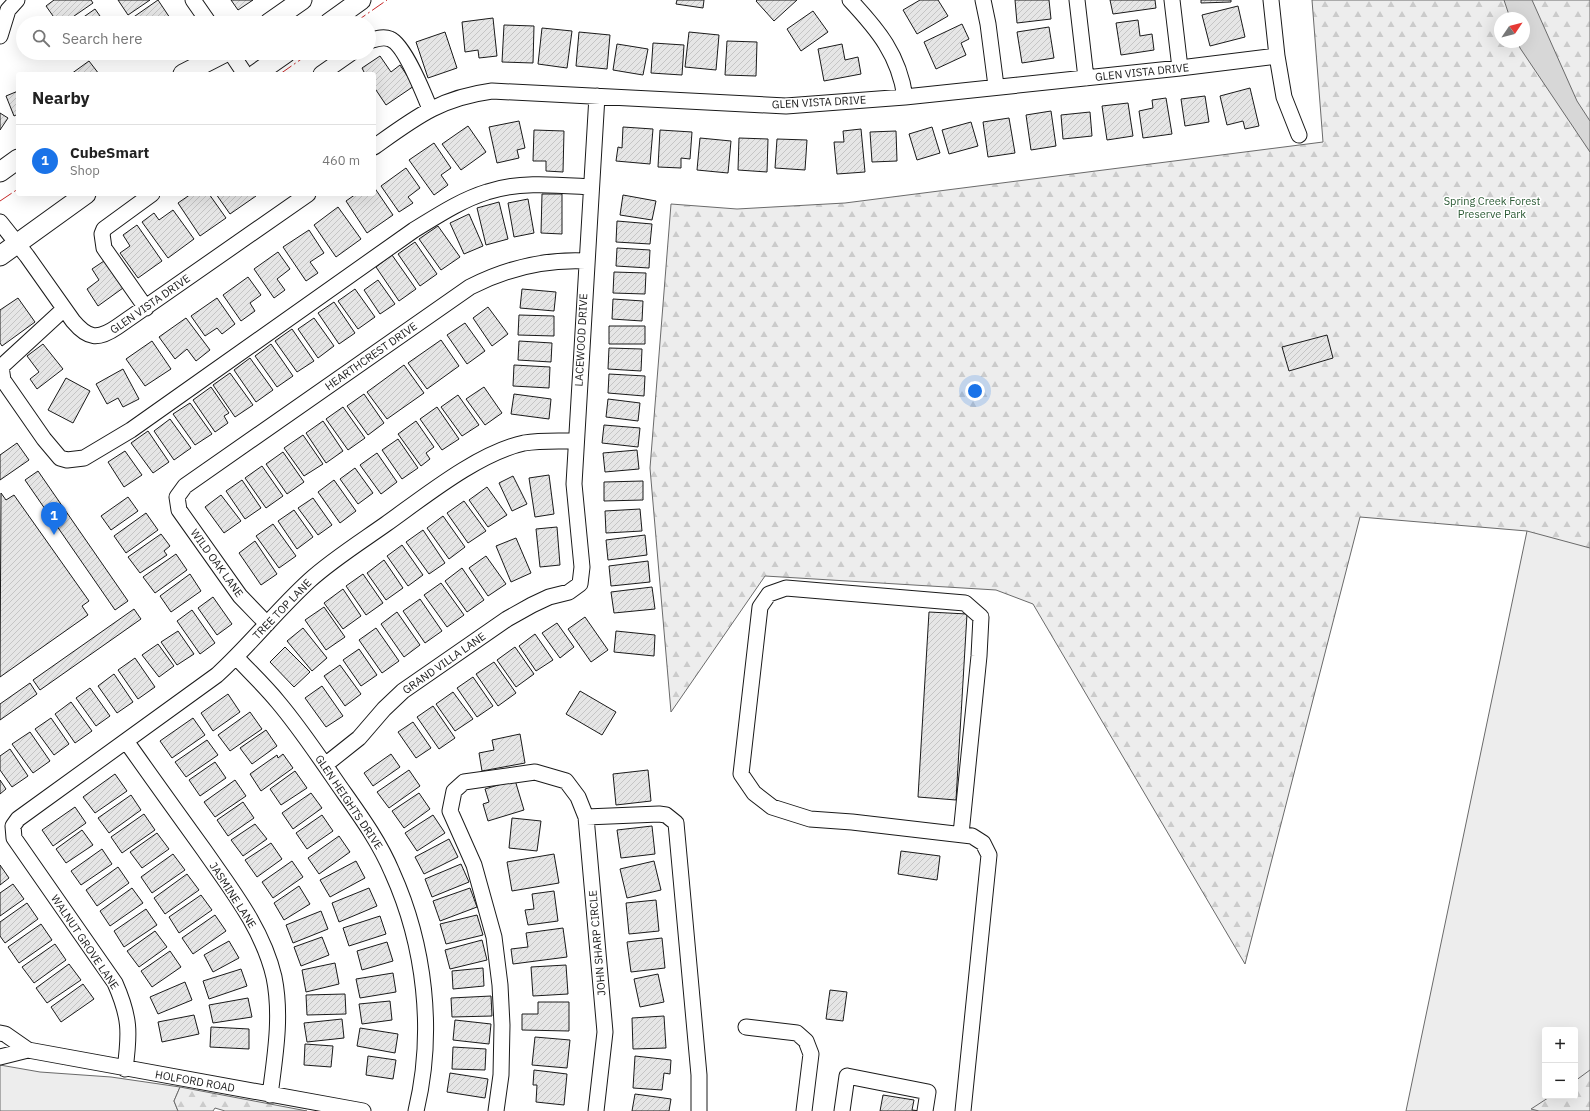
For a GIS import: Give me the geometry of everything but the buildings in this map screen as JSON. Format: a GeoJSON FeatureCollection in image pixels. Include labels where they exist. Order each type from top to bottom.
{"type":"FeatureCollection","features":[{"type":"Feature","properties":{"kind":"main road"},"geometry":{"type":"LineString","coordinates":[[279,16],[302,0]]}},
{"type":"Feature","properties":{"kind":"main road"},"geometry":{"type":"LineString","coordinates":[[339,16],[361,0]]}},
{"type":"Feature","properties":{"kind":"main road"},"geometry":{"type":"LineString","coordinates":[[187,72],[210,60]]}},
{"type":"Feature","properties":{"kind":"main road"},"geometry":{"type":"LineString","coordinates":[[259,72],[276,60]]}},
{"type":"Feature","properties":{"kind":"main road"},"geometry":{"type":"LineString","coordinates":[[0,172],[16,160]]}},
{"type":"Feature","properties":{"kind":"main road"},"geometry":{"type":"LineString","coordinates":[[0,256],[83,196]]}},
{"type":"Feature","properties":{"kind":"street"},"geometry":{"type":"LineString","coordinates":[[0,36],[8,10],[17,0]]}},
{"type":"Feature","properties":{"kind":"street"},"geometry":{"type":"LineString","coordinates":[[193,0],[204,16]]}},
{"type":"Feature","properties":{"kind":"street"},"geometry":{"type":"LineString","coordinates":[[850,0],[867,18],[886,43],[901,77],[905,97]]}},
{"type":"Feature","properties":{"kind":"street"},"geometry":{"type":"LineString","coordinates":[[983,0],[988,24],[996,86]]}},
{"type":"Feature","properties":{"kind":"street"},"geometry":{"type":"LineString","coordinates":[[1077,0],[1086,78]]}},
{"type":"Feature","properties":{"kind":"street"},"geometry":{"type":"LineString","coordinates":[[1172,0],[1180,68]]}},
{"type":"Feature","properties":{"kind":"street"},"geometry":{"type":"LineString","coordinates":[[1271,0],[1277,56],[1284,97],[1299,135]]}},
{"type":"Feature","properties":{"kind":"street"},"geometry":{"type":"LineString","coordinates":[[376,39],[383,37],[392,39],[402,50],[430,109]]}},
{"type":"Feature","properties":{"kind":"street","name":"GLEN VISTA DRIVE"},"geometry":{"type":"LineString","coordinates":[[376,146],[430,109],[458,97],[492,91],[786,106],[905,97],[996,86],[1180,68],[1277,56]]}},
{"type":"Feature","properties":{"kind":"street"},"geometry":{"type":"LineString","coordinates":[[236,60],[244,72]]}},
{"type":"Feature","properties":{"kind":"street"},"geometry":{"type":"LineString","coordinates":[[324,72],[341,60]]}},
{"type":"Feature","properties":{"kind":"street","name":"LACEWOOD DRIVE"},"geometry":{"type":"LineString","coordinates":[[580,584],[582,567],[574,484],[575,441],[597,96]]}},
{"type":"Feature","properties":{"kind":"street"},"geometry":{"type":"LineString","coordinates":[[64,308],[1,367],[3,380],[44,439],[60,458],[67,460],[84,458],[131,430],[414,230],[453,206],[487,192],[504,188],[531,185],[591,187]]}},
{"type":"Feature","properties":{"kind":"street"},"geometry":{"type":"LineString","coordinates":[[146,308],[104,248],[102,234],[104,228],[149,196]]}},
{"type":"Feature","properties":{"kind":"street","name":"GLEN VISTA DRIVE"},"geometry":{"type":"LineString","coordinates":[[0,222],[81,331],[92,337],[106,334],[146,308],[305,196]]}},
{"type":"Feature","properties":{"kind":"street","name":"HEARTHCREST DRIVE"},"geometry":{"type":"LineString","coordinates":[[177,497],[185,486],[470,287],[493,275],[513,269],[553,262],[586,262]]}},
{"type":"Feature","properties":{"kind":"street","name":"TREE TOP LANE"},"geometry":{"type":"LineString","coordinates":[[13,826],[18,819],[202,688],[236,658],[267,624],[312,579],[401,513],[475,463],[500,451],[523,444],[546,440],[575,441]]}},
{"type":"Feature","properties":{"kind":"street","name":"WILD OAK LANE"},"geometry":{"type":"LineString","coordinates":[[177,497],[179,510],[228,581],[251,609],[267,624]]}},
{"type":"Feature","properties":{"kind":"street","name":"GRAND VILLA LANE"},"geometry":{"type":"LineString","coordinates":[[325,765],[359,738],[384,709],[403,691],[507,619],[549,597],[569,592],[580,584]]}},
{"type":"Feature","properties":{"kind":"street"},"geometry":{"type":"LineString","coordinates":[[961,834],[978,664],[981,617],[965,603],[786,588],[769,594],[760,607],[741,774],[754,793],[772,807],[810,819],[852,822],[972,836],[983,842],[989,855],[962,1111]]}},
{"type":"Feature","properties":{"kind":"street","name":"GLEN HEIGHTS DRIVE"},"geometry":{"type":"LineString","coordinates":[[236,658],[278,702],[364,821],[380,847],[392,871],[404,901],[415,938],[422,977],[426,1018],[424,1064],[416,1111]]}},
{"type":"Feature","properties":{"kind":"street","name":"JASMINE LANE"},"geometry":{"type":"LineString","coordinates":[[126,741],[243,906],[261,939],[274,977],[278,1013],[276,1055],[270,1095]]}},
{"type":"Feature","properties":{"kind":"street","name":"JOHN SHARP CIRCLE"},"geometry":{"type":"LineString","coordinates":[[496,1111],[501,1075],[502,1025],[500,985],[495,944],[474,865],[450,811],[454,791],[464,782],[535,772],[566,781],[578,797],[586,817],[604,1032],[596,1111]]}},
{"type":"Feature","properties":{"kind":"street"},"geometry":{"type":"LineString","coordinates":[[586,817],[659,814],[666,815],[676,823],[699,1075],[699,1111]]}},
{"type":"Feature","properties":{"kind":"street","name":"WALNUT GROVE LANE"},"geometry":{"type":"LineString","coordinates":[[13,826],[14,838],[115,983],[123,1001],[129,1023],[125,1069]]}},
{"type":"Feature","properties":{"kind":"street"},"geometry":{"type":"LineString","coordinates":[[746,1027],[796,1033],[806,1041],[811,1054],[804,1111]]}},
{"type":"Feature","properties":{"kind":"street","name":"HOLFORD ROAD"},"geometry":{"type":"LineString","coordinates":[[0,1033],[5,1034],[28,1050],[125,1069],[362,1111]]}},
{"type":"Feature","properties":{"kind":"street","name":"HOLFORD ROAD"},"geometry":{"type":"LineString","coordinates":[[0,1057],[28,1050]]}},
{"type":"Feature","properties":{"kind":"street"},"geometry":{"type":"LineString","coordinates":[[842,1111],[847,1076],[928,1092],[925,1111]]}},
{"type":"Feature","properties":{"kind":"shaded area"},"geometry":{"type":"Polygon","coordinates":[[[1504,0],[1532,0],[1577,101],[1590,121],[1590,152],[1520,48],[1530,48],[1530,12],[1508,12],[1504,0]]]}},
{"type":"Feature","properties":{"kind":"shaded area","name":"Spring Creek Forest Preserve Park"},"geometry":{"type":"Polygon","coordinates":[[[1590,0],[1590,1111],[1406,1111],[1527,531],[1412,264],[1554,93],[1530,33],[1530,16],[1590,0]]]}},
{"type":"Feature","properties":{"kind":"shaded area"},"geometry":{"type":"Polygon","coordinates":[[[0,1065],[40,1072],[111,1077],[180,1087],[174,1101],[178,1111],[0,1111],[0,1065]]]}},
{"type":"Feature","properties":{"kind":"green space"},"geometry":{"type":"Polygon","coordinates":[[[1312,0],[1590,0],[1590,548],[1527,531],[1360,517],[1245,964],[1033,604],[996,590],[765,576],[671,712],[650,468],[671,204],[737,209],[845,203],[1323,142],[1312,0]]]}},
{"type":"Feature","properties":{"kind":"green space"},"geometry":{"type":"Polygon","coordinates":[[[1590,1070],[1590,1111],[1539,1111],[1531,1109],[1546,1099],[1578,1099],[1578,1079],[1590,1070]]]}},
{"type":"Feature","properties":{"kind":"green space"},"geometry":{"type":"Polygon","coordinates":[[[180,1087],[307,1111],[225,1111],[215,1108],[213,1111],[178,1111],[174,1101],[180,1087]]]}},
{"type":"Feature","properties":{"kind":"power"},"geometry":{"type":"LineString","coordinates":[[364,16],[387,0]]}},
{"type":"Feature","properties":{"kind":"power"},"geometry":{"type":"LineString","coordinates":[[283,72],[300,60]]}},
{"type":"Feature","properties":{"kind":"power"},"geometry":{"type":"LineString","coordinates":[[0,201],[16,190]]}},
{"type":"Feature","properties":{"kind":"place","name":"CubeSmart"},"geometry":{"type":"Point","coordinates":[54,535]}}]}
